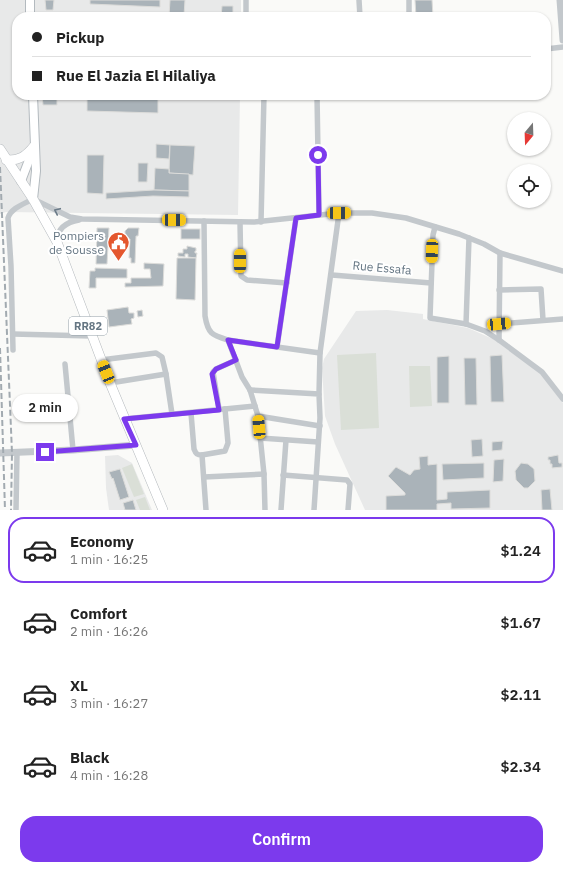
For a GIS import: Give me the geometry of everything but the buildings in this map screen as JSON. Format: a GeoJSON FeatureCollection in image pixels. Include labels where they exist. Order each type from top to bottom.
{"type":"FeatureCollection","features":[{"type":"Feature","properties":{"kind":"main road"},"geometry":{"type":"LineString","coordinates":[[30,0],[30,12]]}},
{"type":"Feature","properties":{"kind":"main road"},"geometry":{"type":"LineString","coordinates":[[32,199],[36,178],[33,100]]}},
{"type":"Feature","properties":{"kind":"main road"},"geometry":{"type":"LineString","coordinates":[[6,160],[12,161],[23,157],[34,146]]}},
{"type":"Feature","properties":{"kind":"main road"},"geometry":{"type":"LineString","coordinates":[[21,181],[34,146]]}},
{"type":"Feature","properties":{"kind":"main road","name":"RR82"},"geometry":{"type":"LineString","coordinates":[[0,150],[21,181],[57,242],[91,336],[124,419],[163,510]]}},
{"type":"Feature","properties":{"kind":"street"},"geometry":{"type":"LineString","coordinates":[[246,0],[246,12]]}},
{"type":"Feature","properties":{"kind":"street"},"geometry":{"type":"LineString","coordinates":[[359,0],[360,12]]}},
{"type":"Feature","properties":{"kind":"street"},"geometry":{"type":"LineString","coordinates":[[409,0],[409,12]]}},
{"type":"Feature","properties":{"kind":"street"},"geometry":{"type":"LineString","coordinates":[[560,0],[563,40]]}},
{"type":"Feature","properties":{"kind":"street"},"geometry":{"type":"LineString","coordinates":[[551,48],[563,47]]}},
{"type":"Feature","properties":{"kind":"street"},"geometry":{"type":"LineString","coordinates":[[261,222],[264,100]]}},
{"type":"Feature","properties":{"kind":"street"},"geometry":{"type":"LineString","coordinates":[[318,100],[319,215]]}},
{"type":"Feature","properties":{"kind":"street"},"geometry":{"type":"LineString","coordinates":[[13,350],[8,218],[10,214],[14,209],[32,199],[70,216],[82,219]]}},
{"type":"Feature","properties":{"kind":"street"},"geometry":{"type":"LineString","coordinates":[[314,510],[320,426],[320,353],[332,275],[339,213]]}},
{"type":"Feature","properties":{"kind":"street"},"geometry":{"type":"LineString","coordinates":[[57,242],[58,232],[65,225],[72,221],[82,219],[261,222],[339,213],[372,213],[406,218],[469,238],[500,253],[563,271]]}},
{"type":"Feature","properties":{"kind":"street"},"geometry":{"type":"LineString","coordinates":[[277,347],[296,218]]}},
{"type":"Feature","properties":{"kind":"street"},"geometry":{"type":"LineString","coordinates":[[204,221],[205,316],[206,326],[212,334],[228,340],[320,353]]}},
{"type":"Feature","properties":{"kind":"street"},"geometry":{"type":"LineString","coordinates":[[240,222],[241,276],[247,280],[287,283]]}},
{"type":"Feature","properties":{"kind":"street"},"geometry":{"type":"LineString","coordinates":[[435,227],[432,235],[430,318],[466,324],[485,331],[542,372],[563,399]]}},
{"type":"Feature","properties":{"kind":"street"},"geometry":{"type":"LineString","coordinates":[[466,324],[469,238]]}},
{"type":"Feature","properties":{"kind":"street"},"geometry":{"type":"LineString","coordinates":[[499,340],[500,253]]}},
{"type":"Feature","properties":{"kind":"street","name":"Rue Essafa"},"geometry":{"type":"LineString","coordinates":[[332,275],[431,283]]}},
{"type":"Feature","properties":{"kind":"street"},"geometry":{"type":"LineString","coordinates":[[499,290],[541,289],[543,320]]}},
{"type":"Feature","properties":{"kind":"street"},"geometry":{"type":"LineString","coordinates":[[499,324],[563,319]]}},
{"type":"Feature","properties":{"kind":"street"},"geometry":{"type":"LineString","coordinates":[[13,334],[91,336]]}},
{"type":"Feature","properties":{"kind":"street"},"geometry":{"type":"LineString","coordinates":[[228,340],[242,377],[250,390],[258,416],[264,474],[265,510]]}},
{"type":"Feature","properties":{"kind":"street"},"geometry":{"type":"LineString","coordinates":[[101,360],[156,352],[162,357],[172,414]]}},
{"type":"Feature","properties":{"kind":"street"},"geometry":{"type":"LineString","coordinates":[[219,410],[213,372],[216,369],[236,360]]}},
{"type":"Feature","properties":{"kind":"street"},"geometry":{"type":"LineString","coordinates":[[65,364],[73,450]]}},
{"type":"Feature","properties":{"kind":"street"},"geometry":{"type":"LineString","coordinates":[[110,383],[166,374]]}},
{"type":"Feature","properties":{"kind":"street"},"geometry":{"type":"LineString","coordinates":[[250,390],[319,394]]}},
{"type":"Feature","properties":{"kind":"street"},"geometry":{"type":"LineString","coordinates":[[124,419],[255,406]]}},
{"type":"Feature","properties":{"kind":"street"},"geometry":{"type":"LineString","coordinates":[[191,413],[195,453],[202,455],[225,451],[228,446],[225,409]]}},
{"type":"Feature","properties":{"kind":"street"},"geometry":{"type":"LineString","coordinates":[[258,416],[320,426]]}},
{"type":"Feature","properties":{"kind":"street"},"geometry":{"type":"LineString","coordinates":[[260,438],[318,442]]}},
{"type":"Feature","properties":{"kind":"street"},"geometry":{"type":"LineString","coordinates":[[281,510],[286,440]]}},
{"type":"Feature","properties":{"kind":"street"},"geometry":{"type":"LineString","coordinates":[[0,453],[73,450],[136,445]]}},
{"type":"Feature","properties":{"kind":"street"},"geometry":{"type":"LineString","coordinates":[[16,510],[17,453]]}},
{"type":"Feature","properties":{"kind":"street"},"geometry":{"type":"LineString","coordinates":[[202,455],[206,510]]}},
{"type":"Feature","properties":{"kind":"street"},"geometry":{"type":"LineString","coordinates":[[204,477],[264,474]]}},
{"type":"Feature","properties":{"kind":"street"},"geometry":{"type":"LineString","coordinates":[[283,475],[344,479],[349,482],[350,487],[348,510]]}},
{"type":"Feature","properties":{"kind":"shaded area"},"geometry":{"type":"Polygon","coordinates":[[[0,0],[241,0],[241,12],[12,12],[12,100],[240,100],[238,215],[6,212],[0,214],[0,0]]]}},
{"type":"Feature","properties":{"kind":"shaded area"},"geometry":{"type":"Polygon","coordinates":[[[387,310],[423,314],[423,319],[468,328],[493,339],[540,373],[563,403],[563,510],[365,510],[335,444],[325,416],[322,368],[324,359],[356,311],[387,310]]]}},
{"type":"Feature","properties":{"kind":"shaded area"},"geometry":{"type":"Polygon","coordinates":[[[376,353],[379,428],[341,430],[337,355],[376,353]]]}},
{"type":"Feature","properties":{"kind":"shaded area"},"geometry":{"type":"Polygon","coordinates":[[[409,366],[430,366],[432,406],[410,407],[409,366]]]}},
{"type":"Feature","properties":{"kind":"shaded area"},"geometry":{"type":"Polygon","coordinates":[[[118,455],[132,463],[152,510],[109,510],[106,488],[105,456],[118,455]]]}},
{"type":"Feature","properties":{"kind":"shaded area"},"geometry":{"type":"Polygon","coordinates":[[[132,464],[144,494],[134,497],[122,468],[132,464]]]}},
{"type":"Feature","properties":{"kind":"shaded area"},"geometry":{"type":"Polygon","coordinates":[[[145,497],[150,510],[140,510],[136,500],[145,497]]]}},
{"type":"Feature","properties":{"kind":"railway"},"geometry":{"type":"LineString","coordinates":[[0,167],[12,453],[11,510]]}},
{"type":"Feature","properties":{"kind":"railway"},"geometry":{"type":"LineString","coordinates":[[0,348],[5,510]]}},
{"type":"Feature","properties":{"kind":"place","name":"Pompiers de Sousse"},"geometry":{"type":"Point","coordinates":[119,262]}},
{"type":"Feature","properties":{"kind":"route"},"geometry":{"type":"LineString","coordinates":[[45,452],[136,445],[124,419],[219,410],[212,374],[216,369],[236,360],[228,340],[277,347],[296,218],[319,215],[318,155]]}}]}
